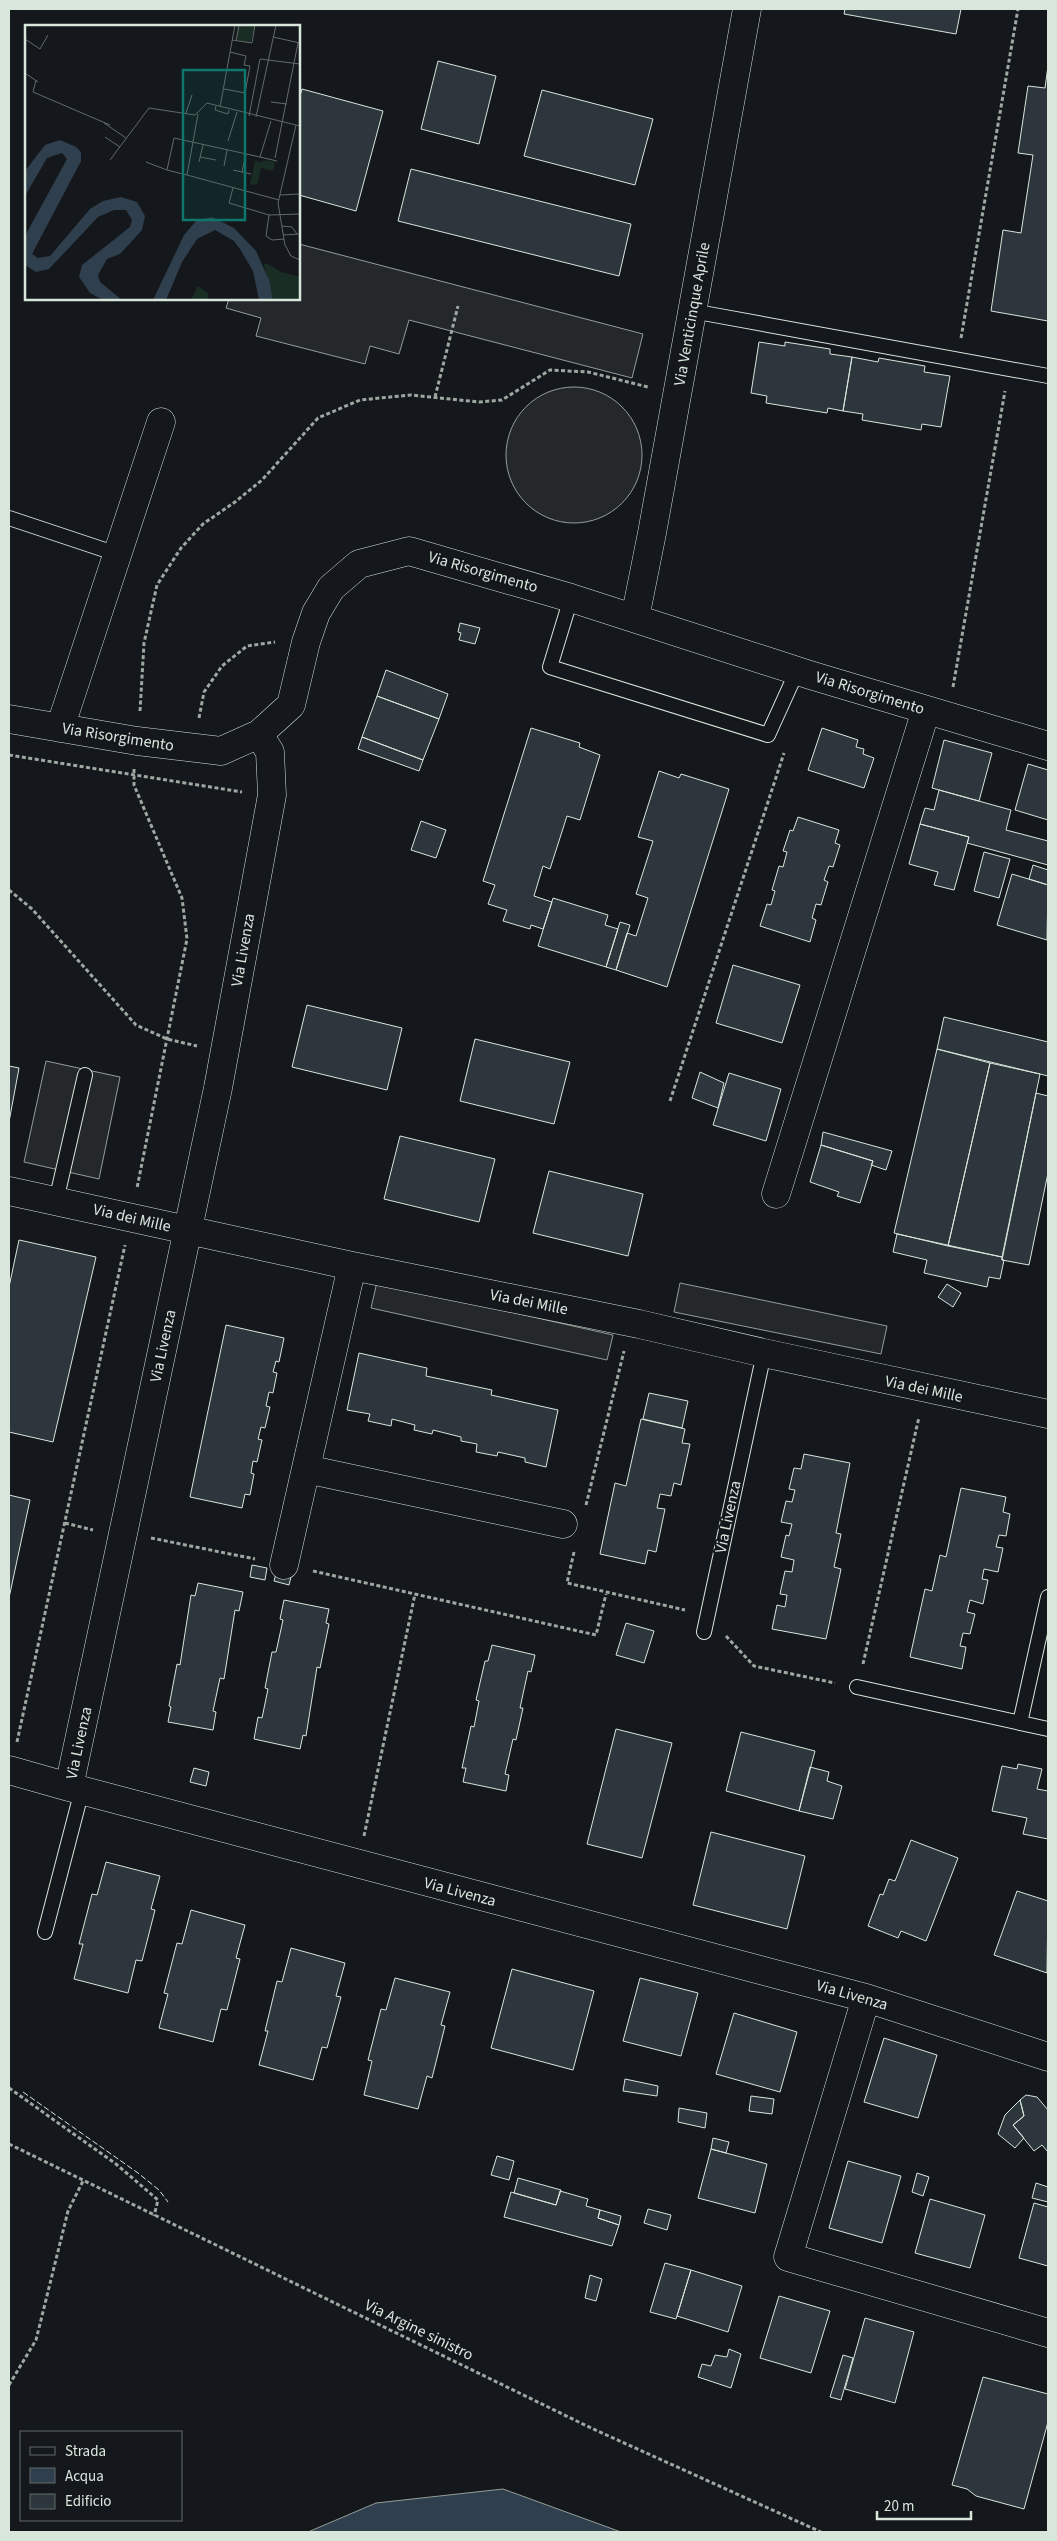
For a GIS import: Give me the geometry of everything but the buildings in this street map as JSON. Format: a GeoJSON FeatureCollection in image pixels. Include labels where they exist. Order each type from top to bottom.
{"type":"FeatureCollection","features":[{"type":"Feature","properties":{"kind":"street","name":"Via Venticinque Aprile"},"geometry":{"type":"LineString","coordinates":[[635,618],[747,9]]}},
{"type":"Feature","properties":{"kind":"street"},"geometry":{"type":"LineString","coordinates":[[60,728],[161,422]]}},
{"type":"Feature","properties":{"kind":"street","name":"Via Risorgimento"},"geometry":{"type":"LineString","coordinates":[[9,719],[221,751],[259,734],[291,705],[306,642],[316,613],[330,588],[359,564],[409,551],[571,598],[797,671],[1048,746]]}},
{"type":"Feature","properties":{"kind":"street"},"geometry":{"type":"LineString","coordinates":[[776,1194],[926,710]]}},
{"type":"Feature","properties":{"kind":"street","name":"Via Livenza"},"geometry":{"type":"LineString","coordinates":[[259,734],[270,752],[272,795],[218,1088],[122,1536],[76,1788],[358,1865],[866,1998],[1048,2057]]}},
{"type":"Feature","properties":{"kind":"street","name":"Via dei Mille"},"geometry":{"type":"LineString","coordinates":[[9,1191],[352,1266],[639,1324],[926,1389],[1048,1414]]}},
{"type":"Feature","properties":{"kind":"street"},"geometry":{"type":"LineString","coordinates":[[284,1565],[352,1266]]}},
{"type":"Feature","properties":{"kind":"street"},"geometry":{"type":"LineString","coordinates":[[306,1469],[569,1535]]}},
{"type":"Feature","properties":{"kind":"street"},"geometry":{"type":"LineString","coordinates":[[9,1770],[76,1788]]}},
{"type":"Feature","properties":{"kind":"street"},"geometry":{"type":"LineString","coordinates":[[866,1998],[788,2257],[1048,2333]]}},
{"type":"Feature","properties":{"kind":"lane"},"geometry":{"type":"LineString","coordinates":[[692,311],[1048,376]]}},
{"type":"Feature","properties":{"kind":"lane"},"geometry":{"type":"LineString","coordinates":[[9,518],[117,554]]}},
{"type":"Feature","properties":{"kind":"lane"},"geometry":{"type":"LineString","coordinates":[[571,598],[550,667],[768,735],[797,671]]}},
{"type":"Feature","properties":{"kind":"lane"},"geometry":{"type":"LineString","coordinates":[[56,1201],[85,1075]]}},
{"type":"Feature","properties":{"kind":"lane","name":"Via Livenza"},"geometry":{"type":"LineString","coordinates":[[704,1632],[764,1353]]}},
{"type":"Feature","properties":{"kind":"lane"},"geometry":{"type":"LineString","coordinates":[[1020,1723],[1048,1597]]}},
{"type":"Feature","properties":{"kind":"lane"},"geometry":{"type":"LineString","coordinates":[[857,1687],[1048,1730]]}},
{"type":"Feature","properties":{"kind":"lane"},"geometry":{"type":"LineString","coordinates":[[45,1932],[76,1788]]}},
{"type":"Feature","properties":{"kind":"path"},"geometry":{"type":"LineString","coordinates":[[435,397],[458,306]]}},
{"type":"Feature","properties":{"kind":"path"},"geometry":{"type":"LineString","coordinates":[[194,748],[204,692],[222,666],[247,646],[276,642],[306,642]]}},
{"type":"Feature","properties":{"kind":"path"},"geometry":{"type":"LineString","coordinates":[[670,1101],[785,751]]}},
{"type":"Feature","properties":{"kind":"path"},"geometry":{"type":"LineString","coordinates":[[9,755],[246,793]]}},
{"type":"Feature","properties":{"kind":"path"},"geometry":{"type":"LineString","coordinates":[[9,890],[32,909],[136,1025],[167,1039],[203,1048]]}},
{"type":"Feature","properties":{"kind":"path"},"geometry":{"type":"LineString","coordinates":[[586,1508],[624,1351],[634,1352],[639,1324]]}},
{"type":"Feature","properties":{"kind":"path"},"geometry":{"type":"LineString","coordinates":[[569,1535],[566,1583],[606,1594],[707,1615],[754,1666],[857,1687],[926,1389]]}},
{"type":"Feature","properties":{"kind":"path"},"geometry":{"type":"LineString","coordinates":[[65,1524],[122,1536],[140,1535],[284,1565],[596,1635],[606,1594]]}},
{"type":"Feature","properties":{"kind":"path"},"geometry":{"type":"LineString","coordinates":[[358,1865],[415,1594]]}},
{"type":"Feature","properties":{"kind":"path"},"geometry":{"type":"LineString","coordinates":[[9,2088],[116,2164],[158,2200],[154,2216]]}},
{"type":"Feature","properties":{"kind":"path","name":"Via Argine sinistro"},"geometry":{"type":"LineString","coordinates":[[9,2144],[83,2182],[582,2423],[821,2532]]}},
{"type":"Feature","properties":{"kind":"path"},"geometry":{"type":"LineString","coordinates":[[9,2386],[36,2340],[68,2211],[83,2182]]}},
{"type":"Feature","properties":{"kind":"shaded area"},"geometry":{"type":"Polygon","coordinates":[[[300,244],[643,334],[632,378],[409,320],[399,354],[370,346],[365,364],[256,336],[261,318],[226,308],[229,300],[300,300],[300,244]]]}},
{"type":"Feature","properties":{"kind":"shaded area"},"geometry":{"type":"Polygon","coordinates":[[[574,387],[600,392],[612,398],[622,407],[631,417],[637,429],[642,455],[637,481],[631,493],[622,503],[612,512],[600,518],[574,523],[548,518],[536,512],[526,503],[517,493],[511,481],[506,455],[511,429],[517,417],[526,407],[536,398],[548,392],[574,387]]]}},
{"type":"Feature","properties":{"kind":"shaded area"},"geometry":{"type":"Polygon","coordinates":[[[46,1061],[120,1077],[99,1179],[24,1162],[46,1061]]]}},
{"type":"Feature","properties":{"kind":"shaded area"},"geometry":{"type":"Polygon","coordinates":[[[377,1282],[613,1335],[607,1360],[371,1308],[377,1282]]]}},
{"type":"Feature","properties":{"kind":"shaded area"},"geometry":{"type":"Polygon","coordinates":[[[680,1283],[887,1326],[881,1354],[674,1312],[680,1283]]]}},
{"type":"Feature","properties":{"kind":"water"},"geometry":{"type":"Polygon","coordinates":[[[503,2489],[621,2532],[308,2532],[376,2503],[503,2489]]]}},
{"type":"Feature","properties":{"kind":"fence"},"geometry":{"type":"LineString","coordinates":[[23,2092],[138,2173],[159,2190],[168,2202]]}}]}
